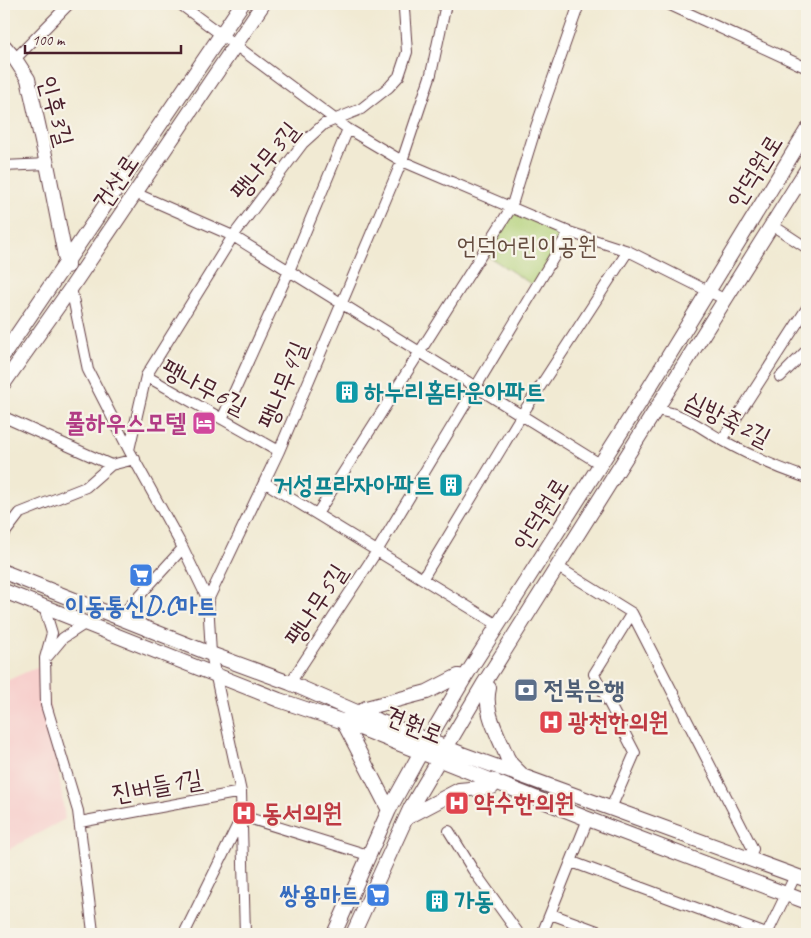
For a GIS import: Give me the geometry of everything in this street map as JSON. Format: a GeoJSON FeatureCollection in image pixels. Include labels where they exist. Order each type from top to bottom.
{"type":"FeatureCollection","features":[{"type":"Feature","properties":{"kind":"street"},"geometry":{"type":"LineString","coordinates":[[16,59],[69,4]]}},
{"type":"Feature","properties":{"kind":"street","name":"팽나무3길"},"geometry":{"type":"LineString","coordinates":[[180,4],[348,129],[402,161],[569,232],[628,251],[726,300]]}},
{"type":"Feature","properties":{"kind":"street","name":"건산로"},"geometry":{"type":"LineString","coordinates":[[4,354],[242,4]]}},
{"type":"Feature","properties":{"kind":"street","name":"건산로"},"geometry":{"type":"LineString","coordinates":[[4,383],[72,288],[263,4]]}},
{"type":"Feature","properties":{"kind":"street"},"geometry":{"type":"LineString","coordinates":[[336,120],[361,109],[389,87],[399,76],[408,52],[402,4]]}},
{"type":"Feature","properties":{"kind":"street"},"geometry":{"type":"LineString","coordinates":[[402,161],[431,74],[446,4]]}},
{"type":"Feature","properties":{"kind":"street"},"geometry":{"type":"LineString","coordinates":[[317,514],[511,208],[536,127],[580,4]]}},
{"type":"Feature","properties":{"kind":"street"},"geometry":{"type":"LineString","coordinates":[[668,4],[807,68]]}},
{"type":"Feature","properties":{"kind":"street","name":"인후3길"},"geometry":{"type":"LineString","coordinates":[[4,46],[16,59],[28,79],[72,288]]}},
{"type":"Feature","properties":{"kind":"street","name":"팽나무3길"},"geometry":{"type":"LineString","coordinates":[[233,236],[303,143],[324,124],[336,120]]}},
{"type":"Feature","properties":{"kind":"street","name":"팽나무4길"},"geometry":{"type":"LineString","coordinates":[[222,419],[289,272],[348,129]]}},
{"type":"Feature","properties":{"kind":"street","name":"안덕원로"},"geometry":{"type":"LineString","coordinates":[[334,934],[389,810],[424,746],[465,677],[709,290],[807,130]]}},
{"type":"Feature","properties":{"kind":"street","name":"팽나무4길"},"geometry":{"type":"LineString","coordinates":[[264,482],[279,451],[340,303],[402,161]]}},
{"type":"Feature","properties":{"kind":"street","name":"인후3길"},"geometry":{"type":"LineString","coordinates":[[4,166],[47,164]]}},
{"type":"Feature","properties":{"kind":"street","name":"안덕원로"},"geometry":{"type":"LineString","coordinates":[[353,934],[406,818],[443,753],[807,169]]}},
{"type":"Feature","properties":{"kind":"street"},"geometry":{"type":"LineString","coordinates":[[135,193],[233,236],[600,464]]}},
{"type":"Feature","properties":{"kind":"street"},"geometry":{"type":"LineString","coordinates":[[772,225],[807,248]]}},
{"type":"Feature","properties":{"kind":"street"},"geometry":{"type":"LineString","coordinates":[[476,387],[569,232]]}},
{"type":"Feature","properties":{"kind":"street"},"geometry":{"type":"LineString","coordinates":[[146,376],[233,236]]}},
{"type":"Feature","properties":{"kind":"street"},"geometry":{"type":"LineString","coordinates":[[423,578],[521,416],[628,251]]}},
{"type":"Feature","properties":{"kind":"street"},"geometry":{"type":"LineString","coordinates":[[72,288],[88,370],[183,548],[208,600],[211,654]]}},
{"type":"Feature","properties":{"kind":"street"},"geometry":{"type":"LineString","coordinates":[[722,440],[807,308]]}},
{"type":"Feature","properties":{"kind":"street"},"geometry":{"type":"LineString","coordinates":[[780,378],[807,350]]}},
{"type":"Feature","properties":{"kind":"street","name":"팽나무6길"},"geometry":{"type":"LineString","coordinates":[[129,450],[146,376],[279,451]]}},
{"type":"Feature","properties":{"kind":"street","name":"팽나무5길"},"geometry":{"type":"LineString","coordinates":[[290,683],[377,551],[476,387]]}},
{"type":"Feature","properties":{"kind":"street","name":"심방죽2길"},"geometry":{"type":"LineString","coordinates":[[656,410],[681,414],[722,440],[768,464],[807,478]]}},
{"type":"Feature","properties":{"kind":"street"},"geometry":{"type":"LineString","coordinates":[[4,417],[111,465]]}},
{"type":"Feature","properties":{"kind":"street"},"geometry":{"type":"LineString","coordinates":[[4,534],[20,513],[86,487],[111,465],[135,460]]}},
{"type":"Feature","properties":{"kind":"street"},"geometry":{"type":"LineString","coordinates":[[208,600],[264,482]]}},
{"type":"Feature","properties":{"kind":"street","name":"팽나무5길"},"geometry":{"type":"LineString","coordinates":[[264,482],[498,625]]}},
{"type":"Feature","properties":{"kind":"street"},"geometry":{"type":"LineString","coordinates":[[120,617],[183,548]]}},
{"type":"Feature","properties":{"kind":"street"},"geometry":{"type":"LineString","coordinates":[[558,567],[632,613],[753,848],[748,858]]}},
{"type":"Feature","properties":{"kind":"street","name":"견훤로"},"geometry":{"type":"LineString","coordinates":[[4,572],[211,654],[290,683],[359,713],[424,746]]}},
{"type":"Feature","properties":{"kind":"street","name":"견훤로"},"geometry":{"type":"LineString","coordinates":[[4,591],[279,700],[443,753],[524,776],[801,878]]}},
{"type":"Feature","properties":{"kind":"street"},"geometry":{"type":"LineString","coordinates":[[44,607],[52,635],[45,658],[46,705],[80,822],[93,932],[98,934]]}},
{"type":"Feature","properties":{"kind":"street"},"geometry":{"type":"LineString","coordinates":[[611,808],[635,753],[594,674],[632,613]]}},
{"type":"Feature","properties":{"kind":"street"},"geometry":{"type":"LineString","coordinates":[[45,658],[62,640],[86,623]]}},
{"type":"Feature","properties":{"kind":"street"},"geometry":{"type":"LineString","coordinates":[[52,635],[62,640]]}},
{"type":"Feature","properties":{"kind":"street","name":"진버들1길"},"geometry":{"type":"LineString","coordinates":[[211,654],[241,792],[245,934]]}},
{"type":"Feature","properties":{"kind":"street"},"geometry":{"type":"LineString","coordinates":[[359,713],[366,708],[427,692],[458,676],[465,677]]}},
{"type":"Feature","properties":{"kind":"street"},"geometry":{"type":"LineString","coordinates":[[484,685],[489,688],[486,699],[490,715],[508,758],[511,764],[524,776]]}},
{"type":"Feature","properties":{"kind":"street"},"geometry":{"type":"LineString","coordinates":[[343,721],[389,810]]}},
{"type":"Feature","properties":{"kind":"street","name":"견훤로"},"geometry":{"type":"LineString","coordinates":[[443,753],[495,781],[588,819],[807,902]]}},
{"type":"Feature","properties":{"kind":"street"},"geometry":{"type":"LineString","coordinates":[[406,818],[460,790],[492,787],[495,781]]}},
{"type":"Feature","properties":{"kind":"street","name":"진버들1길"},"geometry":{"type":"LineString","coordinates":[[80,822],[241,792]]}},
{"type":"Feature","properties":{"kind":"street"},"geometry":{"type":"LineString","coordinates":[[184,934],[242,816],[368,855]]}},
{"type":"Feature","properties":{"kind":"street"},"geometry":{"type":"LineString","coordinates":[[542,934],[588,819]]}},
{"type":"Feature","properties":{"kind":"street"},"geometry":{"type":"LineString","coordinates":[[449,831],[473,870],[519,934]]}},
{"type":"Feature","properties":{"kind":"street"},"geometry":{"type":"LineString","coordinates":[[572,862],[675,902],[766,934],[788,894],[801,878]]}},
{"type":"Feature","properties":{"kind":"street"},"geometry":{"type":"LineString","coordinates":[[551,914],[604,934]]}},
{"type":"Feature","properties":{"kind":"shaded area"},"geometry":{"type":"Polygon","coordinates":[[[44,664],[65,819],[4,852],[4,682],[44,664]]]}},
{"type":"Feature","properties":{"kind":"green space","name":"언덕어린이공원"},"geometry":{"type":"Polygon","coordinates":[[[513,209],[569,232],[536,287],[483,253],[513,209]]]}},
{"type":"Feature","properties":{"kind":"place","name":"하누리홈타운아파트"},"geometry":{"type":"Point","coordinates":[347,392]}},
{"type":"Feature","properties":{"kind":"place","name":"풀하우스모텔"},"geometry":{"type":"Point","coordinates":[204,423]}},
{"type":"Feature","properties":{"kind":"place","name":"거성프라자아파트"},"geometry":{"type":"Point","coordinates":[451,485]}},
{"type":"Feature","properties":{"kind":"place","name":"이동통신D.C마트"},"geometry":{"type":"Point","coordinates":[141,575]}},
{"type":"Feature","properties":{"kind":"place","name":"전북은행"},"geometry":{"type":"Point","coordinates":[526,690]}},
{"type":"Feature","properties":{"kind":"place","name":"광천한의원"},"geometry":{"type":"Point","coordinates":[551,722]}},
{"type":"Feature","properties":{"kind":"place","name":"약수한의원"},"geometry":{"type":"Point","coordinates":[457,803]}},
{"type":"Feature","properties":{"kind":"place","name":"동서의원"},"geometry":{"type":"Point","coordinates":[244,813]}},
{"type":"Feature","properties":{"kind":"place","name":"쌍용마트"},"geometry":{"type":"Point","coordinates":[378,895]}},
{"type":"Feature","properties":{"kind":"place","name":"가동"},"geometry":{"type":"Point","coordinates":[437,901]}}]}
